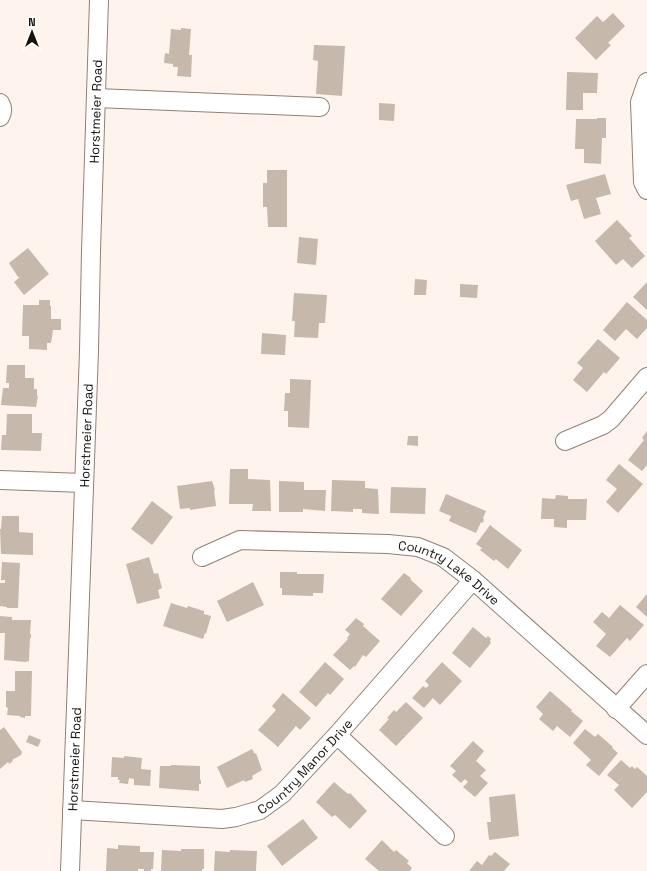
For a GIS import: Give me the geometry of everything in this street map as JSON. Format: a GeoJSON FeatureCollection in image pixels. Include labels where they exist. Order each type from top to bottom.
{"type":"FeatureCollection","features":[{"type":"Feature","properties":{"kind":"street","name":"Horstmeier Road"},"geometry":{"type":"LineString","coordinates":[[70,871],[89,351],[99,0]]}},
{"type":"Feature","properties":{"kind":"street"},"geometry":{"type":"LineString","coordinates":[[647,82],[640,102],[643,182],[647,190]]}},
{"type":"Feature","properties":{"kind":"street"},"geometry":{"type":"LineString","coordinates":[[96,98],[320,107]]}},
{"type":"Feature","properties":{"kind":"street"},"geometry":{"type":"LineString","coordinates":[[0,103],[3,112],[0,117]]}},
{"type":"Feature","properties":{"kind":"street"},"geometry":{"type":"LineString","coordinates":[[565,441],[603,425],[611,419],[647,377]]}},
{"type":"Feature","properties":{"kind":"street"},"geometry":{"type":"LineString","coordinates":[[0,480],[84,483]]}},
{"type":"Feature","properties":{"kind":"street","name":"Country Lake Drive"},"geometry":{"type":"LineString","coordinates":[[202,557],[240,540],[388,544],[418,547],[443,557],[473,580],[616,709],[647,735]]}},
{"type":"Feature","properties":{"kind":"street","name":"Country Manor Drive"},"geometry":{"type":"LineString","coordinates":[[72,810],[222,819],[236,817],[260,810],[282,794],[337,735],[473,580]]}},
{"type":"Feature","properties":{"kind":"street"},"geometry":{"type":"LineString","coordinates":[[616,709],[647,674]]}},
{"type":"Feature","properties":{"kind":"street"},"geometry":{"type":"LineString","coordinates":[[337,735],[446,836]]}},
{"type":"Feature","properties":{"kind":"building"},"geometry":{"type":"Polygon","coordinates":[[[613,13],[625,26],[608,43],[611,45],[596,60],[575,38],[597,16],[603,22],[613,13]]]}},
{"type":"Feature","properties":{"kind":"building"},"geometry":{"type":"Polygon","coordinates":[[[181,28],[191,29],[189,55],[192,55],[191,77],[177,76],[178,67],[173,67],[173,64],[164,63],[165,53],[169,54],[171,29],[181,30],[181,28]]]}},
{"type":"Feature","properties":{"kind":"building"},"geometry":{"type":"Polygon","coordinates":[[[314,45],[345,46],[342,96],[316,94],[318,61],[313,60],[314,45]]]}},
{"type":"Feature","properties":{"kind":"building"},"geometry":{"type":"Polygon","coordinates":[[[567,72],[598,73],[597,93],[583,93],[583,110],[566,110],[567,72]]]}},
{"type":"Feature","properties":{"kind":"building"},"geometry":{"type":"Polygon","coordinates":[[[379,103],[395,104],[394,121],[379,120],[379,103]]]}},
{"type":"Feature","properties":{"kind":"building"},"geometry":{"type":"Polygon","coordinates":[[[606,118],[606,138],[602,138],[601,164],[584,163],[584,149],[575,149],[576,119],[606,118]]]}},
{"type":"Feature","properties":{"kind":"building"},"geometry":{"type":"Polygon","coordinates":[[[267,170],[287,170],[287,227],[268,227],[267,207],[263,207],[263,183],[267,183],[267,170]]]}},
{"type":"Feature","properties":{"kind":"building"},"geometry":{"type":"Polygon","coordinates":[[[605,174],[611,194],[596,198],[601,214],[584,219],[578,199],[571,201],[566,185],[605,174]]]}},
{"type":"Feature","properties":{"kind":"building"},"geometry":{"type":"Polygon","coordinates":[[[617,220],[632,236],[629,238],[645,256],[632,268],[623,259],[616,265],[595,241],[617,220]]]}},
{"type":"Feature","properties":{"kind":"building"},"geometry":{"type":"Polygon","coordinates":[[[299,237],[318,239],[316,265],[297,263],[299,237]]]}},
{"type":"Feature","properties":{"kind":"building"},"geometry":{"type":"Polygon","coordinates":[[[28,248],[49,274],[24,295],[14,282],[20,277],[18,277],[9,263],[28,248]]]}},
{"type":"Feature","properties":{"kind":"building"},"geometry":{"type":"Polygon","coordinates":[[[415,279],[427,280],[426,295],[414,295],[415,279]]]}},
{"type":"Feature","properties":{"kind":"building"},"geometry":{"type":"Polygon","coordinates":[[[647,282],[647,310],[633,297],[647,282]]]}},
{"type":"Feature","properties":{"kind":"building"},"geometry":{"type":"Polygon","coordinates":[[[460,284],[478,285],[477,298],[460,297],[460,284]]]}},
{"type":"Feature","properties":{"kind":"building"},"geometry":{"type":"Polygon","coordinates":[[[294,293],[327,295],[325,323],[319,323],[318,338],[294,337],[295,321],[292,321],[294,293]]]}},
{"type":"Feature","properties":{"kind":"building"},"geometry":{"type":"Polygon","coordinates":[[[39,300],[50,300],[51,319],[61,319],[61,330],[53,330],[51,343],[47,343],[47,350],[29,349],[29,336],[22,336],[23,305],[39,305],[39,300]]]}},
{"type":"Feature","properties":{"kind":"building"},"geometry":{"type":"Polygon","coordinates":[[[627,302],[647,320],[647,328],[637,339],[626,329],[615,341],[603,330],[627,302]]]}},
{"type":"Feature","properties":{"kind":"building"},"geometry":{"type":"Polygon","coordinates":[[[262,333],[286,335],[285,355],[261,354],[262,333]]]}},
{"type":"Feature","properties":{"kind":"building"},"geometry":{"type":"Polygon","coordinates":[[[598,339],[620,358],[606,374],[604,372],[587,392],[573,380],[583,368],[577,363],[598,339]]]}},
{"type":"Feature","properties":{"kind":"building"},"geometry":{"type":"Polygon","coordinates":[[[7,365],[25,365],[25,378],[34,378],[34,389],[37,389],[38,396],[36,407],[1,405],[3,388],[9,388],[9,383],[6,383],[7,365]]]}},
{"type":"Feature","properties":{"kind":"building"},"geometry":{"type":"Polygon","coordinates":[[[290,379],[311,380],[309,428],[288,427],[288,411],[284,411],[285,393],[290,393],[290,379]]]}},
{"type":"Feature","properties":{"kind":"building"},"geometry":{"type":"Polygon","coordinates":[[[7,414],[32,414],[32,433],[42,433],[41,451],[1,450],[2,435],[6,435],[7,414]]]}},
{"type":"Feature","properties":{"kind":"building"},"geometry":{"type":"Polygon","coordinates":[[[647,431],[647,465],[642,471],[628,460],[644,440],[642,438],[647,431]]]}},
{"type":"Feature","properties":{"kind":"building"},"geometry":{"type":"Polygon","coordinates":[[[408,436],[418,436],[418,446],[407,445],[408,436]]]}},
{"type":"Feature","properties":{"kind":"building"},"geometry":{"type":"Polygon","coordinates":[[[619,464],[643,484],[618,513],[606,502],[617,489],[606,480],[619,464]]]}},
{"type":"Feature","properties":{"kind":"building"},"geometry":{"type":"Polygon","coordinates":[[[230,469],[248,469],[248,479],[270,480],[271,511],[252,511],[253,504],[229,504],[230,469]]]}},
{"type":"Feature","properties":{"kind":"building"},"geometry":{"type":"Polygon","coordinates":[[[332,480],[365,481],[365,488],[378,489],[379,514],[362,513],[362,509],[353,509],[353,512],[331,511],[332,480]]]}},
{"type":"Feature","properties":{"kind":"building"},"geometry":{"type":"Polygon","coordinates":[[[212,481],[215,490],[216,506],[190,510],[190,508],[180,509],[177,486],[212,481]]]}},
{"type":"Feature","properties":{"kind":"building"},"geometry":{"type":"Polygon","coordinates":[[[279,481],[304,482],[304,490],[326,490],[325,511],[303,509],[303,512],[279,512],[279,481]]]}},
{"type":"Feature","properties":{"kind":"building"},"geometry":{"type":"Polygon","coordinates":[[[391,487],[426,488],[425,514],[390,513],[391,487]]]}},
{"type":"Feature","properties":{"kind":"building"},"geometry":{"type":"Polygon","coordinates":[[[446,494],[486,511],[483,518],[483,523],[481,522],[476,533],[449,521],[451,516],[439,511],[446,494]]]}},
{"type":"Feature","properties":{"kind":"building"},"geometry":{"type":"Polygon","coordinates":[[[556,495],[568,496],[568,499],[587,499],[586,520],[567,520],[567,528],[554,527],[554,519],[541,519],[542,498],[555,499],[556,495]]]}},
{"type":"Feature","properties":{"kind":"building"},"geometry":{"type":"Polygon","coordinates":[[[152,501],[173,517],[152,545],[131,529],[152,501]]]}},
{"type":"Feature","properties":{"kind":"building"},"geometry":{"type":"Polygon","coordinates":[[[2,516],[19,516],[19,532],[33,533],[33,555],[1,554],[0,529],[2,516]]]}},
{"type":"Feature","properties":{"kind":"building"},"geometry":{"type":"Polygon","coordinates":[[[490,525],[522,550],[508,569],[496,559],[494,561],[480,550],[482,548],[476,544],[490,525]]]}},
{"type":"Feature","properties":{"kind":"building"},"geometry":{"type":"Polygon","coordinates":[[[149,557],[154,574],[158,573],[162,588],[158,590],[160,598],[137,604],[126,564],[149,557]]]}},
{"type":"Feature","properties":{"kind":"building"},"geometry":{"type":"Polygon","coordinates":[[[2,562],[20,563],[18,608],[7,608],[0,606],[0,583],[5,583],[5,580],[1,580],[2,562]]]}},
{"type":"Feature","properties":{"kind":"building"},"geometry":{"type":"Polygon","coordinates":[[[280,572],[297,572],[297,574],[324,574],[323,593],[313,593],[313,596],[282,595],[282,588],[280,588],[280,572]]]}},
{"type":"Feature","properties":{"kind":"building"},"geometry":{"type":"Polygon","coordinates":[[[404,573],[423,591],[401,616],[381,599],[404,573]]]}},
{"type":"Feature","properties":{"kind":"building"},"geometry":{"type":"Polygon","coordinates":[[[253,582],[264,605],[227,622],[217,601],[253,582]]]}},
{"type":"Feature","properties":{"kind":"building"},"geometry":{"type":"Polygon","coordinates":[[[647,594],[647,617],[636,607],[647,594]]]}},
{"type":"Feature","properties":{"kind":"building"},"geometry":{"type":"Polygon","coordinates":[[[171,603],[204,611],[204,614],[211,616],[203,639],[163,626],[171,603]]]}},
{"type":"Feature","properties":{"kind":"building"},"geometry":{"type":"Polygon","coordinates":[[[620,605],[644,625],[630,641],[627,638],[610,657],[596,646],[606,634],[593,622],[602,612],[609,618],[620,605]]]}},
{"type":"Feature","properties":{"kind":"building"},"geometry":{"type":"Polygon","coordinates":[[[0,616],[12,617],[12,620],[31,620],[29,661],[4,660],[5,633],[0,633],[0,616]]]}},
{"type":"Feature","properties":{"kind":"building"},"geometry":{"type":"Polygon","coordinates":[[[356,618],[364,624],[363,626],[380,641],[366,657],[363,655],[355,667],[354,666],[350,670],[333,655],[348,639],[347,638],[350,634],[345,630],[356,618]]]}},
{"type":"Feature","properties":{"kind":"building"},"geometry":{"type":"Polygon","coordinates":[[[473,627],[486,638],[488,636],[491,639],[491,643],[470,668],[452,653],[473,627]]]}},
{"type":"Feature","properties":{"kind":"building"},"geometry":{"type":"Polygon","coordinates":[[[325,662],[344,679],[330,695],[328,693],[316,707],[299,692],[325,662]]]}},
{"type":"Feature","properties":{"kind":"building"},"geometry":{"type":"Polygon","coordinates":[[[442,662],[462,681],[440,705],[433,698],[424,708],[412,698],[423,686],[426,688],[429,685],[425,681],[442,662]]]}},
{"type":"Feature","properties":{"kind":"building"},"geometry":{"type":"Polygon","coordinates":[[[15,671],[32,671],[31,716],[25,716],[25,718],[7,715],[8,708],[6,707],[6,691],[15,691],[15,671]]]}},
{"type":"Feature","properties":{"kind":"building"},"geometry":{"type":"Polygon","coordinates":[[[550,691],[583,721],[570,737],[557,726],[553,731],[539,719],[543,714],[536,707],[550,691]]]}},
{"type":"Feature","properties":{"kind":"building"},"geometry":{"type":"Polygon","coordinates":[[[283,693],[311,718],[300,730],[296,726],[278,747],[258,730],[276,710],[272,706],[283,693]]]}},
{"type":"Feature","properties":{"kind":"building"},"geometry":{"type":"Polygon","coordinates":[[[406,702],[423,718],[396,746],[379,730],[389,719],[387,718],[394,710],[396,712],[406,702]]]}},
{"type":"Feature","properties":{"kind":"building"},"geometry":{"type":"Polygon","coordinates":[[[4,727],[22,752],[21,755],[12,760],[13,761],[9,764],[8,762],[0,769],[0,730],[4,727]]]}},
{"type":"Feature","properties":{"kind":"building"},"geometry":{"type":"Polygon","coordinates":[[[585,729],[595,737],[598,734],[618,753],[599,776],[586,765],[591,760],[573,743],[585,729]]]}},
{"type":"Feature","properties":{"kind":"building"},"geometry":{"type":"Polygon","coordinates":[[[29,735],[41,740],[38,747],[26,742],[29,735]]]}},
{"type":"Feature","properties":{"kind":"building"},"geometry":{"type":"Polygon","coordinates":[[[473,741],[484,751],[476,761],[486,770],[480,776],[488,783],[475,797],[463,787],[468,782],[465,779],[461,783],[452,775],[456,771],[450,766],[473,741]]]}},
{"type":"Feature","properties":{"kind":"building"},"geometry":{"type":"Polygon","coordinates":[[[252,749],[255,754],[256,753],[262,770],[252,776],[253,779],[245,782],[244,780],[227,788],[217,767],[252,749]]]}},
{"type":"Feature","properties":{"kind":"building"},"geometry":{"type":"Polygon","coordinates":[[[124,756],[142,758],[141,769],[151,770],[150,786],[134,785],[134,779],[129,778],[128,784],[119,783],[120,780],[118,780],[118,777],[111,777],[112,757],[124,758],[124,756]]]}},
{"type":"Feature","properties":{"kind":"building"},"geometry":{"type":"Polygon","coordinates":[[[621,760],[630,768],[632,766],[635,769],[637,767],[647,776],[647,792],[632,808],[614,790],[619,785],[607,775],[621,760]]]}},
{"type":"Feature","properties":{"kind":"building"},"geometry":{"type":"Polygon","coordinates":[[[160,766],[200,766],[201,784],[199,784],[199,791],[159,788],[160,766]]]}},
{"type":"Feature","properties":{"kind":"building"},"geometry":{"type":"Polygon","coordinates":[[[334,782],[348,794],[350,793],[367,811],[350,829],[335,815],[332,817],[316,802],[334,782]]]}},
{"type":"Feature","properties":{"kind":"building"},"geometry":{"type":"Polygon","coordinates":[[[515,794],[519,836],[489,840],[487,822],[491,822],[489,797],[515,794]]]}},
{"type":"Feature","properties":{"kind":"building"},"geometry":{"type":"Polygon","coordinates":[[[303,819],[318,838],[282,866],[267,846],[303,819]]]}},
{"type":"Feature","properties":{"kind":"building"},"geometry":{"type":"Polygon","coordinates":[[[382,840],[394,852],[396,850],[409,861],[407,863],[412,868],[410,871],[379,871],[365,859],[382,840]]]}},
{"type":"Feature","properties":{"kind":"building"},"geometry":{"type":"Polygon","coordinates":[[[118,845],[140,846],[140,852],[154,852],[153,869],[151,869],[151,871],[138,869],[138,871],[106,871],[107,848],[118,849],[118,845]]]}},
{"type":"Feature","properties":{"kind":"building"},"geometry":{"type":"Polygon","coordinates":[[[181,849],[204,849],[204,869],[202,869],[202,871],[161,871],[162,850],[181,851],[181,849]]]}},
{"type":"Feature","properties":{"kind":"building"},"geometry":{"type":"Polygon","coordinates":[[[230,850],[257,851],[256,871],[214,871],[215,851],[230,852],[230,850]]]}},
{"type":"Feature","properties":{"kind":"building"},"geometry":{"type":"Polygon","coordinates":[[[495,852],[510,864],[504,871],[469,871],[477,861],[482,865],[489,855],[491,856],[495,852]]]}}]}
